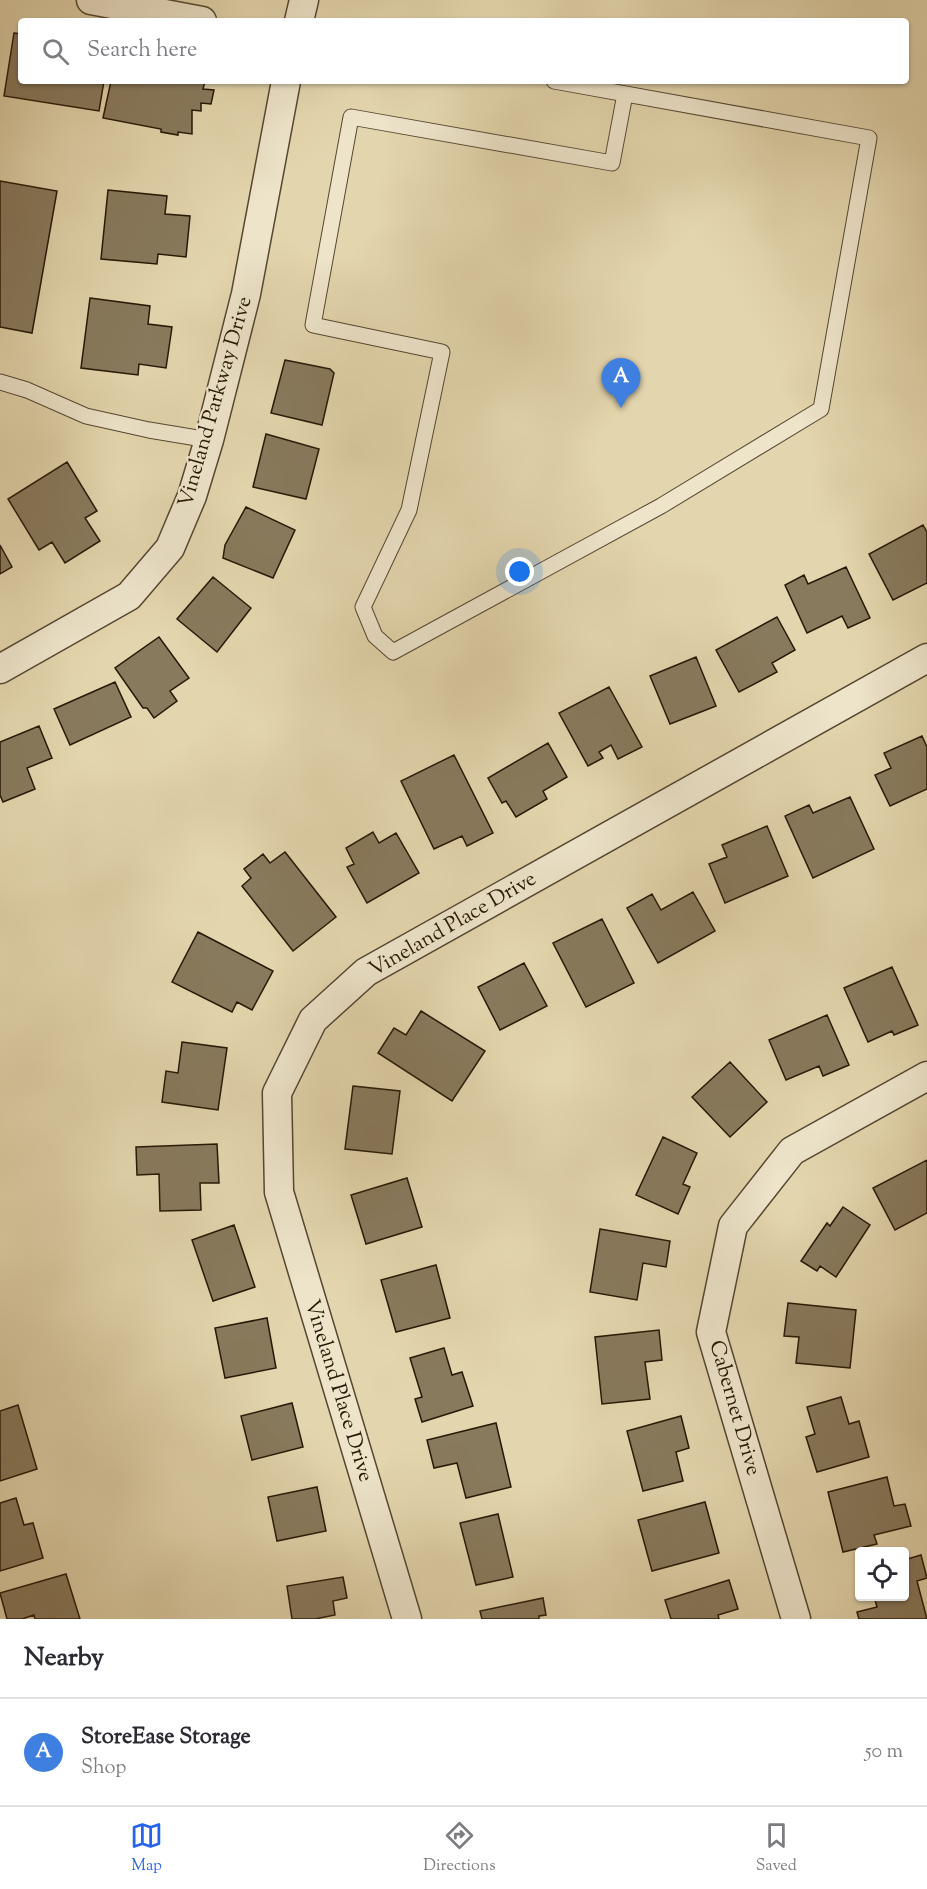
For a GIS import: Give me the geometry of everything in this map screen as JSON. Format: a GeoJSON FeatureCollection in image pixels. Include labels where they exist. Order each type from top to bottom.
{"type":"FeatureCollection","features":[{"type":"Feature","properties":{"kind":"street"},"geometry":{"type":"LineString","coordinates":[[91,0],[186,18]]}},
{"type":"Feature","properties":{"kind":"street"},"geometry":{"type":"LineString","coordinates":[[300,18],[304,0]]}},
{"type":"Feature","properties":{"kind":"street","name":"Vineland Parkway Drive"},"geometry":{"type":"LineString","coordinates":[[0,669],[129,596],[170,548],[192,496],[209,440],[246,294],[285,84]]}},
{"type":"Feature","properties":{"kind":"street","name":"Vineland Place Drive"},"geometry":{"type":"LineString","coordinates":[[407,1619],[279,1192],[278,1093],[313,1020],[366,972],[927,658]]}},
{"type":"Feature","properties":{"kind":"street","name":"Cabernet Drive"},"geometry":{"type":"LineString","coordinates":[[796,1619],[711,1332],[733,1226],[792,1151],[927,1076]]}},
{"type":"Feature","properties":{"kind":"lane"},"geometry":{"type":"LineString","coordinates":[[570,84],[869,138],[821,409],[661,506],[393,652],[375,636],[363,607],[409,510],[442,352],[313,325],[351,117],[612,163],[625,94]]}},
{"type":"Feature","properties":{"kind":"lane"},"geometry":{"type":"LineString","coordinates":[[0,382],[27,390],[86,416],[209,440]]}},
{"type":"Feature","properties":{"kind":"building"},"geometry":{"type":"Polygon","coordinates":[[[14,33],[18,34],[18,84],[104,84],[99,111],[4,96],[14,33]]]}},
{"type":"Feature","properties":{"kind":"building"},"geometry":{"type":"Polygon","coordinates":[[[110,84],[204,84],[203,89],[214,90],[211,104],[201,103],[201,111],[192,110],[192,134],[178,132],[178,135],[161,132],[161,129],[103,118],[110,84]]]}},
{"type":"Feature","properties":{"kind":"building"},"geometry":{"type":"Polygon","coordinates":[[[0,181],[57,191],[32,333],[0,327],[0,181]]]}},
{"type":"Feature","properties":{"kind":"building"},"geometry":{"type":"Polygon","coordinates":[[[108,190],[167,196],[165,214],[190,216],[186,257],[158,254],[157,264],[101,259],[108,190]]]}},
{"type":"Feature","properties":{"kind":"building"},"geometry":{"type":"Polygon","coordinates":[[[90,298],[150,306],[148,324],[172,327],[166,368],[139,364],[138,375],[81,368],[90,298]]]}},
{"type":"Feature","properties":{"kind":"building"},"geometry":{"type":"Polygon","coordinates":[[[285,360],[330,369],[334,373],[322,425],[271,413],[285,360]]]}},
{"type":"Feature","properties":{"kind":"building"},"geometry":{"type":"Polygon","coordinates":[[[266,434],[319,449],[306,499],[253,487],[266,434]]]}},
{"type":"Feature","properties":{"kind":"building"},"geometry":{"type":"Polygon","coordinates":[[[67,462],[97,511],[85,518],[100,541],[65,563],[52,542],[39,550],[8,499],[67,462]]]}},
{"type":"Feature","properties":{"kind":"building"},"geometry":{"type":"Polygon","coordinates":[[[246,507],[295,530],[273,578],[223,558],[225,545],[246,507]]]}},
{"type":"Feature","properties":{"kind":"building"},"geometry":{"type":"Polygon","coordinates":[[[923,525],[927,532],[927,583],[893,600],[869,554],[923,525]]]}},
{"type":"Feature","properties":{"kind":"building"},"geometry":{"type":"Polygon","coordinates":[[[0,545],[12,567],[0,574],[0,545]]]}},
{"type":"Feature","properties":{"kind":"building"},"geometry":{"type":"Polygon","coordinates":[[[846,567],[870,618],[848,628],[842,616],[807,633],[785,585],[804,575],[808,584],[846,567]]]}},
{"type":"Feature","properties":{"kind":"building"},"geometry":{"type":"Polygon","coordinates":[[[213,577],[251,608],[217,652],[177,619],[213,577]]]}},
{"type":"Feature","properties":{"kind":"building"},"geometry":{"type":"Polygon","coordinates":[[[777,617],[795,650],[772,663],[777,672],[739,692],[716,650],[777,617]]]}},
{"type":"Feature","properties":{"kind":"building"},"geometry":{"type":"Polygon","coordinates":[[[159,637],[189,678],[170,691],[177,701],[154,718],[147,708],[143,708],[115,668],[159,637]]]}},
{"type":"Feature","properties":{"kind":"building"},"geometry":{"type":"Polygon","coordinates":[[[696,657],[716,706],[670,724],[650,676],[696,657]]]}},
{"type":"Feature","properties":{"kind":"building"},"geometry":{"type":"Polygon","coordinates":[[[115,682],[131,717],[70,745],[54,709],[115,682]]]}},
{"type":"Feature","properties":{"kind":"building"},"geometry":{"type":"Polygon","coordinates":[[[609,687],[642,747],[618,759],[611,745],[599,752],[603,758],[588,766],[559,713],[609,687]]]}},
{"type":"Feature","properties":{"kind":"building"},"geometry":{"type":"Polygon","coordinates":[[[39,726],[52,758],[27,768],[35,789],[3,802],[0,795],[0,742],[39,726]]]}},
{"type":"Feature","properties":{"kind":"building"},"geometry":{"type":"Polygon","coordinates":[[[922,736],[927,747],[927,789],[890,806],[875,775],[891,768],[884,753],[922,736]]]}},
{"type":"Feature","properties":{"kind":"building"},"geometry":{"type":"Polygon","coordinates":[[[548,743],[567,777],[543,791],[547,799],[516,817],[506,801],[502,803],[488,778],[548,743]]]}},
{"type":"Feature","properties":{"kind":"building"},"geometry":{"type":"Polygon","coordinates":[[[454,755],[493,833],[467,846],[462,836],[434,849],[401,781],[454,755]]]}},
{"type":"Feature","properties":{"kind":"building"},"geometry":{"type":"Polygon","coordinates":[[[850,797],[874,849],[813,878],[785,816],[809,805],[813,813],[850,797]]]}},
{"type":"Feature","properties":{"kind":"building"},"geometry":{"type":"Polygon","coordinates":[[[767,826],[788,876],[725,903],[709,864],[727,857],[722,845],[767,826]]]}},
{"type":"Feature","properties":{"kind":"building"},"geometry":{"type":"Polygon","coordinates":[[[373,832],[379,843],[396,833],[419,873],[367,903],[347,867],[354,864],[346,848],[373,832]]]}},
{"type":"Feature","properties":{"kind":"building"},"geometry":{"type":"Polygon","coordinates":[[[285,852],[336,917],[293,951],[242,886],[251,878],[244,869],[263,854],[270,863],[285,852]]]}},
{"type":"Feature","properties":{"kind":"building"},"geometry":{"type":"Polygon","coordinates":[[[693,892],[715,931],[658,963],[627,908],[652,894],[661,910],[693,892]]]}},
{"type":"Feature","properties":{"kind":"building"},"geometry":{"type":"Polygon","coordinates":[[[602,919],[634,983],[586,1007],[553,943],[602,919]]]}},
{"type":"Feature","properties":{"kind":"building"},"geometry":{"type":"Polygon","coordinates":[[[198,932],[273,971],[252,1010],[237,1002],[232,1012],[172,982],[198,932]]]}},
{"type":"Feature","properties":{"kind":"building"},"geometry":{"type":"Polygon","coordinates":[[[524,963],[547,1006],[500,1030],[478,987],[524,963]]]}},
{"type":"Feature","properties":{"kind":"building"},"geometry":{"type":"Polygon","coordinates":[[[892,967],[918,1025],[894,1035],[892,1031],[868,1042],[844,988],[892,967]]]}},
{"type":"Feature","properties":{"kind":"building"},"geometry":{"type":"Polygon","coordinates":[[[421,1011],[485,1051],[452,1101],[378,1053],[394,1028],[406,1035],[421,1011]]]}},
{"type":"Feature","properties":{"kind":"building"},"geometry":{"type":"Polygon","coordinates":[[[827,1015],[849,1065],[823,1076],[819,1066],[786,1080],[769,1040],[827,1015]]]}},
{"type":"Feature","properties":{"kind":"building"},"geometry":{"type":"Polygon","coordinates":[[[182,1042],[227,1048],[218,1110],[162,1102],[166,1071],[178,1073],[182,1042]]]}},
{"type":"Feature","properties":{"kind":"building"},"geometry":{"type":"Polygon","coordinates":[[[730,1062],[767,1102],[730,1137],[692,1097],[730,1062]]]}},
{"type":"Feature","properties":{"kind":"building"},"geometry":{"type":"Polygon","coordinates":[[[353,1086],[400,1091],[392,1154],[345,1149],[353,1086]]]}},
{"type":"Feature","properties":{"kind":"building"},"geometry":{"type":"Polygon","coordinates":[[[663,1137],[697,1153],[683,1184],[690,1187],[678,1214],[636,1195],[663,1137]]]}},
{"type":"Feature","properties":{"kind":"building"},"geometry":{"type":"Polygon","coordinates":[[[217,1144],[219,1183],[200,1183],[201,1210],[160,1211],[159,1174],[137,1175],[136,1147],[217,1144]]]}},
{"type":"Feature","properties":{"kind":"building"},"geometry":{"type":"Polygon","coordinates":[[[927,1160],[927,1213],[895,1230],[873,1188],[927,1160]]]}},
{"type":"Feature","properties":{"kind":"building"},"geometry":{"type":"Polygon","coordinates":[[[407,1178],[422,1227],[366,1244],[351,1195],[407,1178]]]}},
{"type":"Feature","properties":{"kind":"building"},"geometry":{"type":"Polygon","coordinates":[[[843,1207],[870,1225],[836,1277],[820,1266],[817,1271],[801,1261],[827,1223],[830,1226],[843,1207]]]}},
{"type":"Feature","properties":{"kind":"building"},"geometry":{"type":"Polygon","coordinates":[[[234,1225],[255,1287],[213,1301],[192,1240],[234,1225]]]}},
{"type":"Feature","properties":{"kind":"building"},"geometry":{"type":"Polygon","coordinates":[[[600,1229],[670,1241],[666,1267],[643,1263],[637,1300],[590,1292],[600,1229]]]}},
{"type":"Feature","properties":{"kind":"building"},"geometry":{"type":"Polygon","coordinates":[[[436,1265],[450,1318],[396,1332],[381,1280],[436,1265]]]}},
{"type":"Feature","properties":{"kind":"building"},"geometry":{"type":"Polygon","coordinates":[[[788,1303],[856,1310],[850,1368],[796,1363],[799,1337],[784,1336],[788,1303]]]}},
{"type":"Feature","properties":{"kind":"building"},"geometry":{"type":"Polygon","coordinates":[[[267,1318],[276,1368],[225,1378],[215,1328],[267,1318]]]}},
{"type":"Feature","properties":{"kind":"building"},"geometry":{"type":"Polygon","coordinates":[[[659,1330],[662,1360],[645,1362],[650,1399],[602,1404],[595,1337],[659,1330]]]}},
{"type":"Feature","properties":{"kind":"building"},"geometry":{"type":"Polygon","coordinates":[[[444,1348],[452,1375],[462,1372],[473,1406],[422,1422],[415,1399],[422,1397],[410,1358],[444,1348]]]}},
{"type":"Feature","properties":{"kind":"building"},"geometry":{"type":"Polygon","coordinates":[[[841,1397],[849,1424],[859,1421],[869,1457],[817,1472],[806,1437],[815,1434],[807,1407],[841,1397]]]}},
{"type":"Feature","properties":{"kind":"building"},"geometry":{"type":"Polygon","coordinates":[[[292,1403],[303,1447],[252,1460],[241,1416],[292,1403]]]}},
{"type":"Feature","properties":{"kind":"building"},"geometry":{"type":"Polygon","coordinates":[[[18,1405],[37,1469],[0,1481],[0,1411],[18,1405]]]}},
{"type":"Feature","properties":{"kind":"building"},"geometry":{"type":"Polygon","coordinates":[[[681,1416],[689,1448],[676,1452],[683,1481],[643,1491],[627,1431],[681,1416]]]}},
{"type":"Feature","properties":{"kind":"building"},"geometry":{"type":"Polygon","coordinates":[[[496,1423],[511,1487],[466,1498],[457,1463],[434,1468],[427,1440],[496,1423]]]}},
{"type":"Feature","properties":{"kind":"building"},"geometry":{"type":"Polygon","coordinates":[[[887,1477],[894,1506],[905,1504],[911,1526],[874,1535],[877,1544],[855,1547],[855,1549],[843,1552],[828,1492],[887,1477]]]}},
{"type":"Feature","properties":{"kind":"building"},"geometry":{"type":"Polygon","coordinates":[[[317,1487],[326,1531],[277,1541],[268,1497],[317,1487]]]}},
{"type":"Feature","properties":{"kind":"building"},"geometry":{"type":"Polygon","coordinates":[[[16,1498],[24,1525],[33,1523],[43,1558],[0,1571],[0,1503],[16,1498]]]}},
{"type":"Feature","properties":{"kind":"building"},"geometry":{"type":"Polygon","coordinates":[[[705,1502],[719,1553],[652,1571],[638,1520],[705,1502]]]}},
{"type":"Feature","properties":{"kind":"building"},"geometry":{"type":"Polygon","coordinates":[[[498,1514],[513,1577],[476,1585],[460,1523],[498,1514]]]}},
{"type":"Feature","properties":{"kind":"building"},"geometry":{"type":"Polygon","coordinates":[[[921,1555],[927,1578],[917,1581],[927,1619],[859,1619],[857,1612],[877,1607],[875,1601],[909,1601],[909,1559],[921,1555]]]}},
{"type":"Feature","properties":{"kind":"building"},"geometry":{"type":"Polygon","coordinates":[[[66,1574],[80,1619],[35,1619],[34,1615],[22,1619],[7,1619],[0,1593],[66,1574]]]}},
{"type":"Feature","properties":{"kind":"building"},"geometry":{"type":"Polygon","coordinates":[[[343,1577],[347,1598],[333,1601],[335,1615],[315,1619],[292,1619],[287,1586],[343,1577]]]}},
{"type":"Feature","properties":{"kind":"building"},"geometry":{"type":"Polygon","coordinates":[[[729,1580],[738,1609],[718,1615],[719,1619],[671,1619],[665,1600],[729,1580]]]}},
{"type":"Feature","properties":{"kind":"building"},"geometry":{"type":"Polygon","coordinates":[[[543,1598],[546,1615],[539,1616],[539,1619],[482,1619],[480,1611],[543,1598]]]}},
{"type":"Feature","properties":{"kind":"place","name":"StoreEase Storage"},"geometry":{"type":"Point","coordinates":[621,408]}}]}
